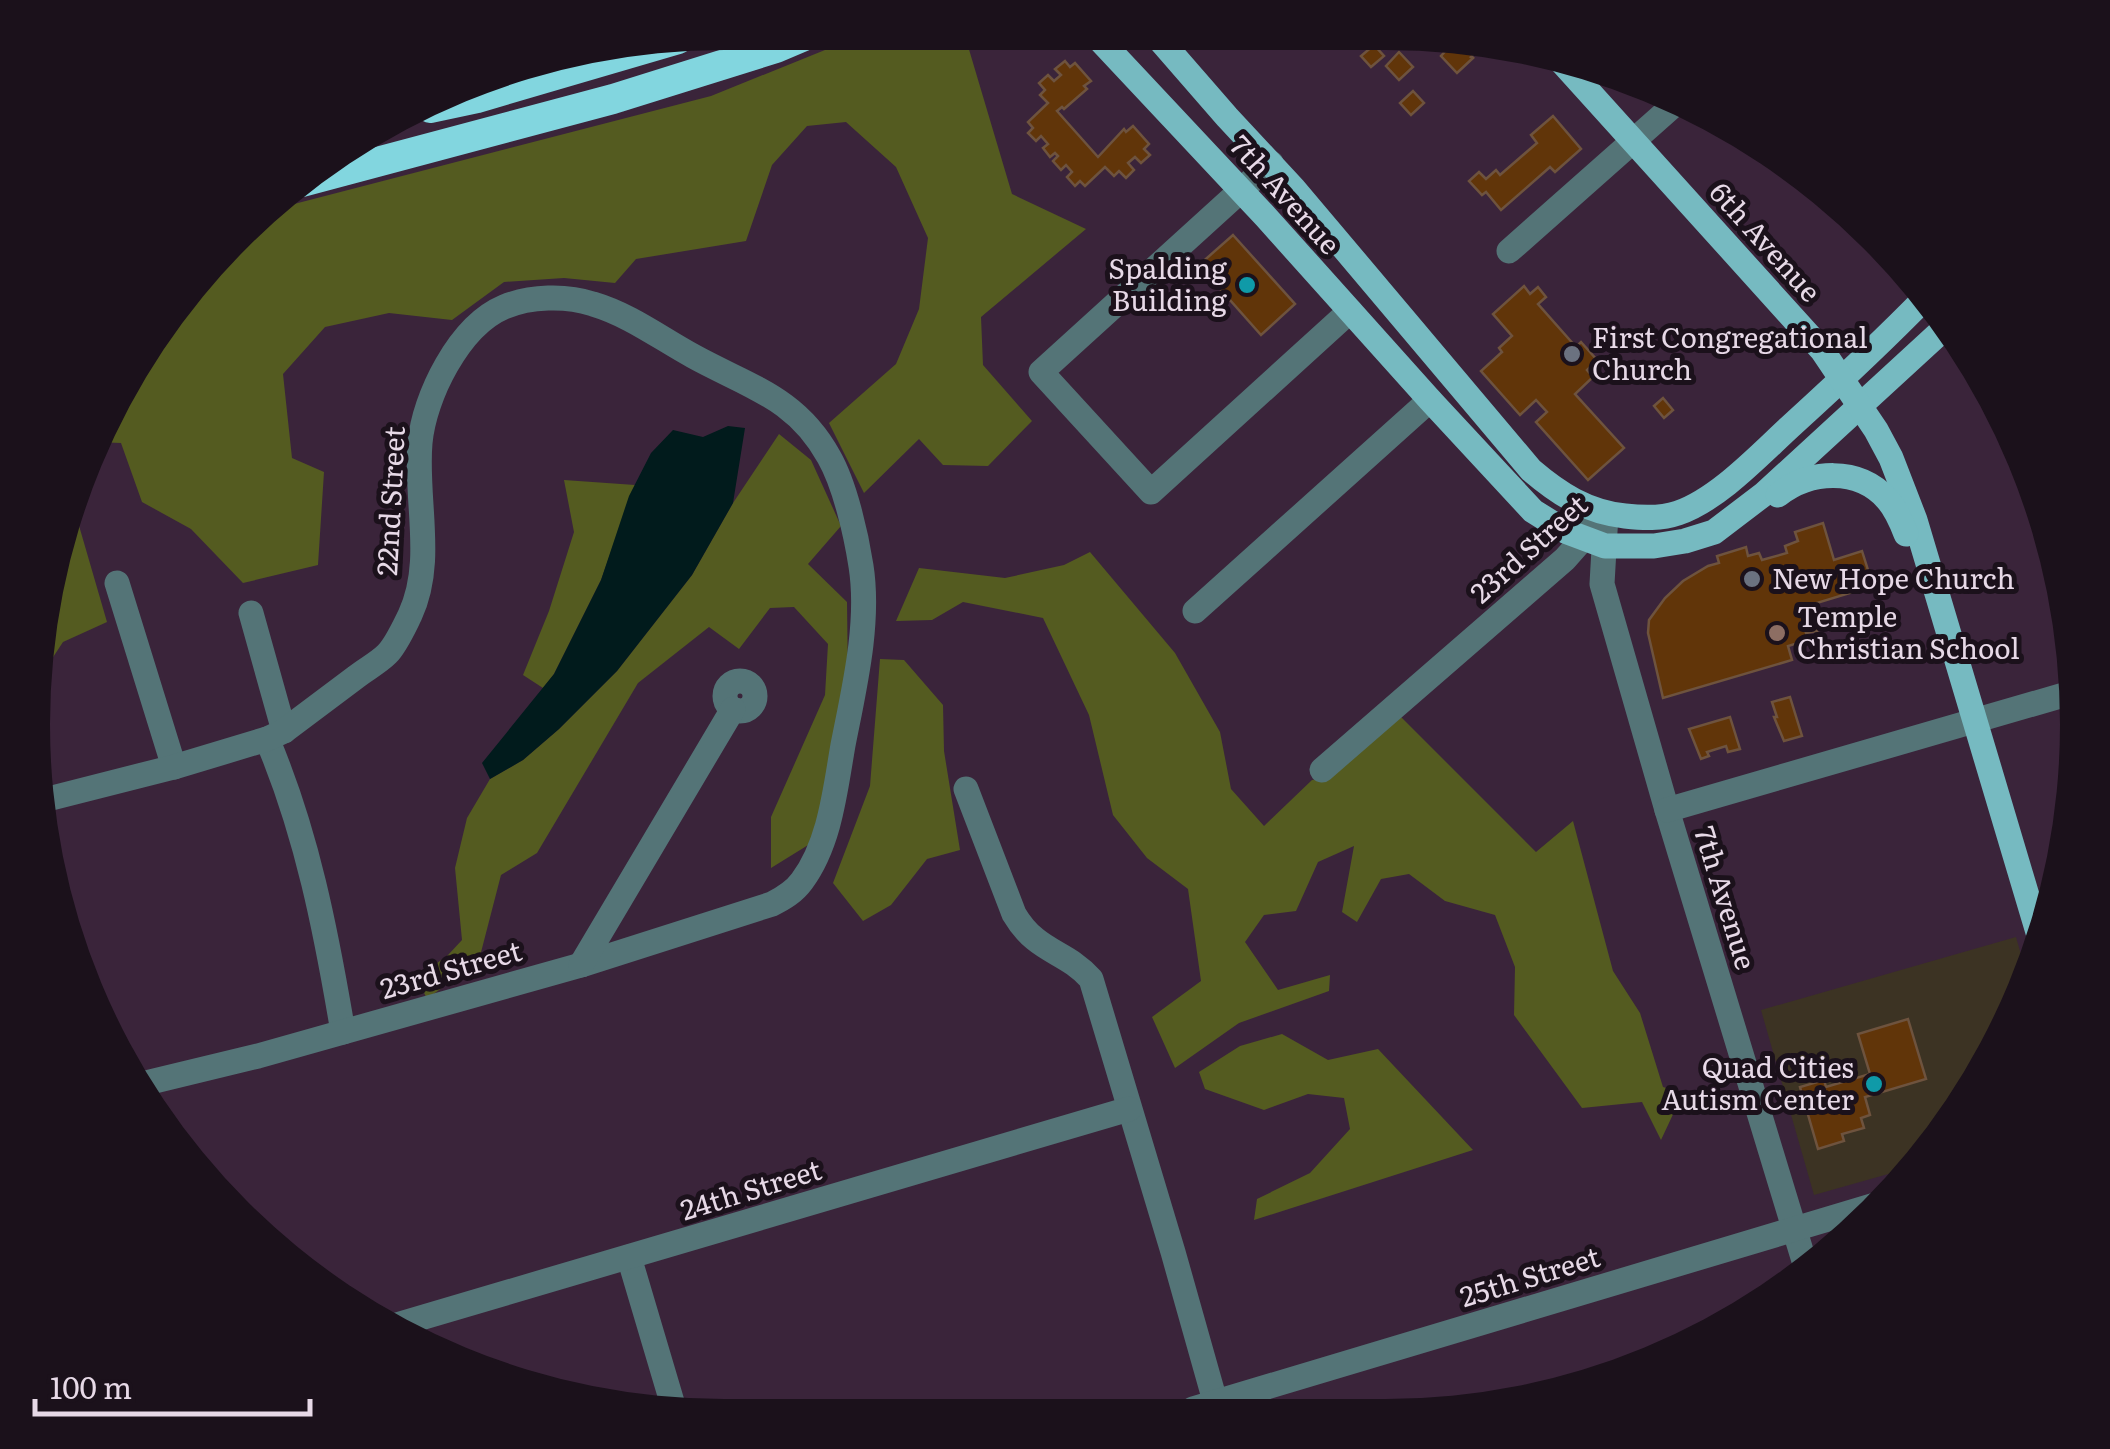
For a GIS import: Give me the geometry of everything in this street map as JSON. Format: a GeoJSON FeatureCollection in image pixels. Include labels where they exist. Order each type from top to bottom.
{"type":"FeatureCollection","features":[{"type":"Feature","properties":{"kind":"highway"},"geometry":{"type":"LineString","coordinates":[[338,173],[613,100],[770,50]]}},
{"type":"Feature","properties":{"kind":"highway"},"geometry":{"type":"LineString","coordinates":[[469,100],[597,62]]}},
{"type":"Feature","properties":{"kind":"main road","name":"7th Avenue"},"geometry":{"type":"LineString","coordinates":[[1109,50],[1534,511],[1565,531],[1594,542]]}},
{"type":"Feature","properties":{"kind":"main road","name":"7th Avenue"},"geometry":{"type":"LineString","coordinates":[[1169,50],[1531,470],[1556,492],[1606,514]]}},
{"type":"Feature","properties":{"kind":"main road","name":"6th Avenue"},"geometry":{"type":"LineString","coordinates":[[1576,78],[1822,350],[1876,430],[1903,489],[2032,914]]}},
{"type":"Feature","properties":{"kind":"main road","name":"23rd Street"},"geometry":{"type":"LineString","coordinates":[[1606,514],[1648,518],[1678,513],[1722,487],[1842,380],[1916,307]]}},
{"type":"Feature","properties":{"kind":"main road","name":"23rd Street"},"geometry":{"type":"LineString","coordinates":[[1594,542],[1654,546],[1714,532],[1764,494],[1936,336]]}},
{"type":"Feature","properties":{"kind":"main road"},"geometry":{"type":"LineString","coordinates":[[1714,532],[1751,516],[1786,489],[1816,475],[1851,478],[1885,496],[1897,512],[1942,616]]}},
{"type":"Feature","properties":{"kind":"street"},"geometry":{"type":"LineString","coordinates":[[1509,251],[1666,112]]}},
{"type":"Feature","properties":{"kind":"street"},"geometry":{"type":"LineString","coordinates":[[1270,163],[1041,372],[1151,492],[1350,311]]}},
{"type":"Feature","properties":{"kind":"street","name":"22nd Street"},"geometry":{"type":"LineString","coordinates":[[54,797],[174,767],[276,735],[388,653],[411,613],[419,584],[420,444],[425,416],[445,368],[479,324],[504,308],[555,298],[592,303],[632,320],[692,356],[766,392],[800,418],[829,457],[842,485],[862,567],[863,605],[854,693],[828,823],[815,858],[802,882],[772,904]]}},
{"type":"Feature","properties":{"kind":"street"},"geometry":{"type":"LineString","coordinates":[[1195,611],[1430,400]]}},
{"type":"Feature","properties":{"kind":"street","name":"23rd Street"},"geometry":{"type":"LineString","coordinates":[[1322,770],[1565,559],[1594,542],[1606,514]]}},
{"type":"Feature","properties":{"kind":"street","name":"7th Avenue"},"geometry":{"type":"LineString","coordinates":[[1594,542],[1602,584],[1667,810],[1802,1255]]}},
{"type":"Feature","properties":{"kind":"street"},"geometry":{"type":"LineString","coordinates":[[117,582],[174,767]]}},
{"type":"Feature","properties":{"kind":"street"},"geometry":{"type":"LineString","coordinates":[[250,613],[329,947],[343,1032]]}},
{"type":"Feature","properties":{"kind":"street"},"geometry":{"type":"LineString","coordinates":[[1667,810],[2059,696]]}},
{"type":"Feature","properties":{"kind":"street"},"geometry":{"type":"LineString","coordinates":[[581,965],[734,709]]}},
{"type":"Feature","properties":{"kind":"street"},"geometry":{"type":"LineString","coordinates":[[966,789],[1014,914],[1024,930],[1048,950],[1079,966],[1091,980],[1173,1252],[1206,1399]]}},
{"type":"Feature","properties":{"kind":"street","name":"23rd Street"},"geometry":{"type":"LineString","coordinates":[[153,1081],[258,1056],[581,965],[772,904]]}},
{"type":"Feature","properties":{"kind":"street","name":"24th Street"},"geometry":{"type":"LineString","coordinates":[[411,1321],[1128,1109]]}},
{"type":"Feature","properties":{"kind":"street","name":"25th Street"},"geometry":{"type":"LineString","coordinates":[[1231,1399],[1851,1212]]}},
{"type":"Feature","properties":{"kind":"street"},"geometry":{"type":"LineString","coordinates":[[629,1258],[670,1397]]}},
{"type":"Feature","properties":{"kind":"shaded area"},"geometry":{"type":"Polygon","coordinates":[[[728,426],[745,428],[733,503],[692,575],[617,671],[523,760],[490,779],[482,763],[554,674],[601,580],[629,496],[651,453],[673,430],[703,437],[728,426]]]}},
{"type":"Feature","properties":{"kind":"shaded area"},"geometry":{"type":"Polygon","coordinates":[[[2016,937],[2020,952],[1970,1062],[1893,1169],[1888,1174],[1814,1195],[1761,1010],[2016,937]]]}},
{"type":"Feature","properties":{"kind":"green space"},"geometry":{"type":"Polygon","coordinates":[[[825,50],[969,50],[1012,194],[1086,229],[981,317],[983,365],[1032,421],[988,466],[943,465],[919,439],[864,493],[829,423],[896,364],[919,309],[928,238],[896,167],[846,122],[807,126],[772,165],[746,241],[636,259],[615,283],[564,278],[504,282],[452,320],[389,313],[325,327],[283,374],[292,458],[324,472],[318,565],[243,583],[191,529],[142,502],[121,443],[112,443],[140,387],[217,280],[297,203],[711,96],[825,50]]]}},
{"type":"Feature","properties":{"kind":"green space"},"geometry":{"type":"Polygon","coordinates":[[[779,434],[811,460],[841,526],[808,564],[847,602],[848,683],[813,842],[771,868],[771,817],[825,695],[828,644],[794,607],[770,608],[739,649],[709,627],[638,683],[537,853],[501,875],[479,960],[427,999],[417,978],[462,940],[455,868],[467,818],[490,779],[523,760],[617,671],[692,575],[779,434]]]}},
{"type":"Feature","properties":{"kind":"green space"},"geometry":{"type":"Polygon","coordinates":[[[564,480],[635,485],[601,580],[554,674],[543,688],[523,675],[574,532],[564,480]]]}},
{"type":"Feature","properties":{"kind":"green space"},"geometry":{"type":"Polygon","coordinates":[[[80,528],[107,622],[63,642],[54,656],[63,593],[80,528]]]}},
{"type":"Feature","properties":{"kind":"green space"},"geometry":{"type":"Polygon","coordinates":[[[1090,552],[1175,653],[1220,732],[1231,789],[1264,826],[1312,780],[1331,777],[1401,717],[1536,852],[1573,821],[1613,971],[1640,1013],[1663,1087],[1683,1093],[1661,1140],[1642,1102],[1582,1108],[1514,1015],[1515,967],[1495,915],[1445,901],[1409,874],[1381,879],[1357,922],[1342,912],[1354,846],[1318,862],[1296,911],[1264,915],[1245,942],[1278,990],[1330,975],[1329,991],[1239,1023],[1175,1068],[1152,1017],[1201,981],[1188,889],[1147,858],[1113,815],[1089,715],[1043,618],[963,602],[932,620],[896,621],[919,568],[1005,578],[1064,565],[1090,552]]]}},
{"type":"Feature","properties":{"kind":"green space"},"geometry":{"type":"Polygon","coordinates":[[[880,659],[904,660],[943,705],[944,751],[960,850],[927,859],[891,905],[863,921],[833,883],[870,786],[880,659]]]}},
{"type":"Feature","properties":{"kind":"green space"},"geometry":{"type":"Polygon","coordinates":[[[1282,1034],[1328,1060],[1378,1049],[1473,1150],[1254,1220],[1257,1199],[1310,1173],[1350,1129],[1344,1098],[1308,1094],[1264,1110],[1205,1089],[1199,1072],[1240,1046],[1282,1034]]]}},
{"type":"Feature","properties":{"kind":"building"},"geometry":{"type":"Polygon","coordinates":[[[1368,50],[1379,50],[1384,56],[1371,67],[1361,56],[1368,50]]]}},
{"type":"Feature","properties":{"kind":"building"},"geometry":{"type":"Polygon","coordinates":[[[1399,52],[1413,67],[1399,80],[1386,66],[1399,52]]]}},
{"type":"Feature","properties":{"kind":"building"},"geometry":{"type":"Polygon","coordinates":[[[1444,53],[1473,58],[1457,73],[1441,56],[1444,53]]]}},
{"type":"Feature","properties":{"kind":"building"},"geometry":{"type":"Polygon","coordinates":[[[1065,61],[1070,67],[1075,63],[1091,81],[1084,86],[1087,89],[1057,111],[1098,157],[1124,129],[1126,132],[1133,126],[1149,144],[1144,149],[1150,155],[1141,163],[1135,157],[1128,163],[1134,170],[1126,178],[1119,171],[1114,176],[1105,167],[1085,186],[1080,181],[1075,186],[1067,177],[1072,172],[1066,165],[1061,170],[1053,161],[1058,156],[1055,153],[1050,157],[1043,148],[1048,144],[1041,136],[1036,141],[1028,133],[1033,128],[1028,122],[1048,103],[1040,95],[1045,90],[1039,83],[1048,75],[1054,81],[1061,75],[1055,69],[1065,61]]]}},
{"type":"Feature","properties":{"kind":"building"},"geometry":{"type":"Polygon","coordinates":[[[1413,91],[1424,103],[1411,115],[1400,103],[1413,91]]]}},
{"type":"Feature","properties":{"kind":"building"},"geometry":{"type":"Polygon","coordinates":[[[1553,116],[1581,149],[1555,172],[1550,167],[1501,210],[1486,192],[1482,195],[1469,181],[1479,172],[1486,179],[1496,170],[1500,175],[1537,143],[1531,135],[1553,116]]]}},
{"type":"Feature","properties":{"kind":"building","name":"Spalding Building"},"geometry":{"type":"Polygon","coordinates":[[[1233,235],[1295,304],[1261,335],[1199,265],[1233,235]]]}},
{"type":"Feature","properties":{"kind":"building"},"geometry":{"type":"Polygon","coordinates":[[[1524,286],[1530,294],[1538,287],[1546,297],[1538,304],[1576,347],[1581,342],[1597,360],[1587,370],[1593,377],[1575,394],[1624,448],[1588,480],[1536,422],[1547,412],[1536,400],[1520,415],[1481,371],[1502,352],[1499,348],[1512,336],[1493,314],[1524,286]]]}},
{"type":"Feature","properties":{"kind":"building"},"geometry":{"type":"Polygon","coordinates":[[[1663,398],[1673,410],[1664,418],[1654,406],[1663,398]]]}},
{"type":"Feature","properties":{"kind":"building"},"geometry":{"type":"Polygon","coordinates":[[[1823,523],[1834,560],[1862,551],[1873,586],[1810,605],[1817,631],[1806,633],[1808,640],[1788,646],[1792,660],[1663,698],[1648,633],[1649,620],[1665,598],[1683,581],[1719,563],[1717,556],[1746,547],[1748,556],[1759,553],[1762,560],[1787,553],[1785,546],[1798,541],[1795,532],[1823,523]]]}},
{"type":"Feature","properties":{"kind":"building"},"geometry":{"type":"Polygon","coordinates":[[[1790,697],[1802,736],[1784,741],[1772,702],[1790,697]]]}},
{"type":"Feature","properties":{"kind":"building"},"geometry":{"type":"Polygon","coordinates":[[[1730,717],[1740,749],[1728,752],[1726,746],[1707,752],[1709,756],[1701,759],[1689,729],[1730,717]]]}},
{"type":"Feature","properties":{"kind":"building","name":"Quad Cities Autism Center"},"geometry":{"type":"Polygon","coordinates":[[[1908,1019],[1926,1079],[1865,1097],[1870,1115],[1861,1118],[1864,1128],[1842,1134],[1844,1141],[1818,1149],[1800,1087],[1824,1080],[1826,1087],[1870,1074],[1858,1034],[1908,1019]]]}},
{"type":"Feature","properties":{"kind":"place","name":"Spalding Building"},"geometry":{"type":"Point","coordinates":[1247,285]}},
{"type":"Feature","properties":{"kind":"place","name":"First Congregational Church"},"geometry":{"type":"Point","coordinates":[1572,354]}},
{"type":"Feature","properties":{"kind":"place","name":"New Hope Church"},"geometry":{"type":"Point","coordinates":[1752,579]}},
{"type":"Feature","properties":{"kind":"place","name":"Temple Christian School"},"geometry":{"type":"Point","coordinates":[1777,633]}},
{"type":"Feature","properties":{"kind":"place","name":"Quad Cities Autism Center"},"geometry":{"type":"Point","coordinates":[1874,1084]}}]}
